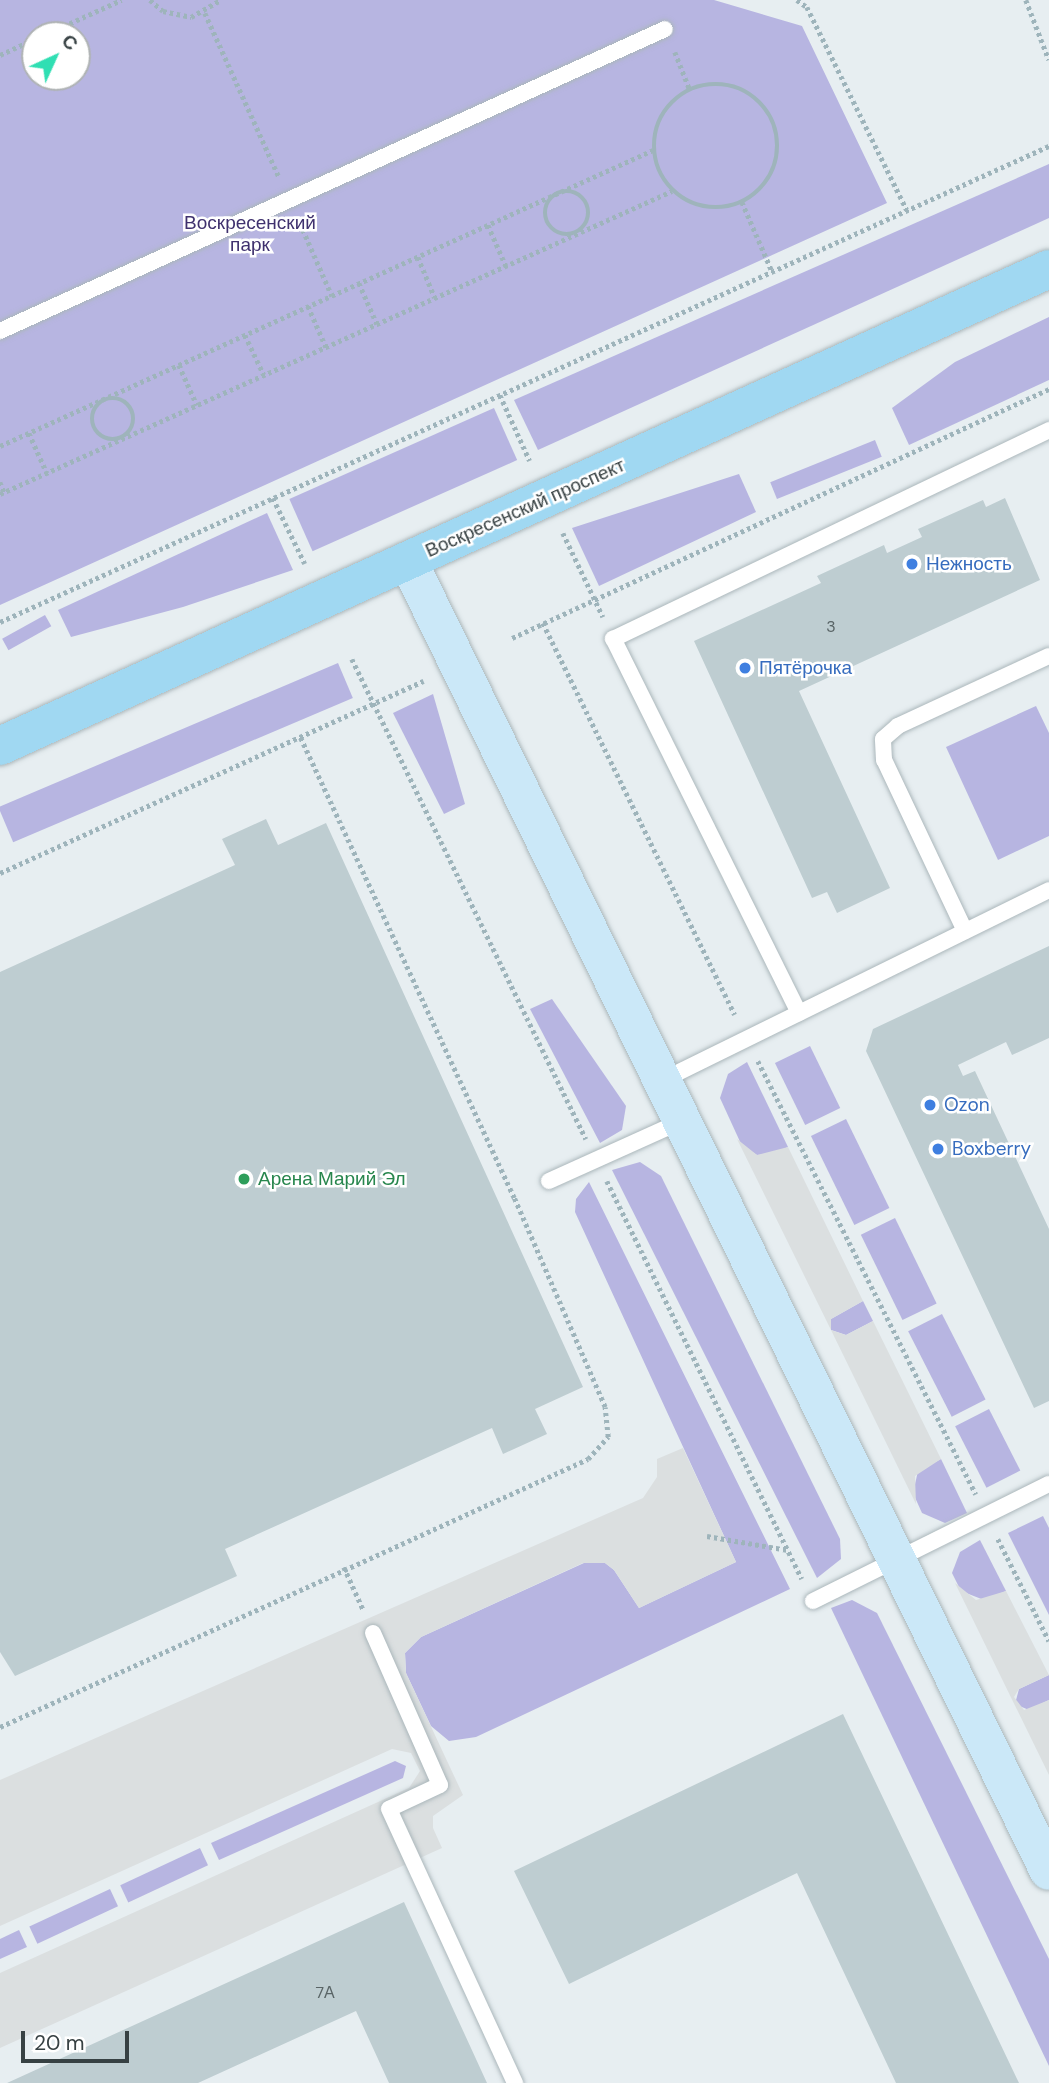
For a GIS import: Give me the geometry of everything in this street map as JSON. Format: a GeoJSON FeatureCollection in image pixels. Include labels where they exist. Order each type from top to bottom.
{"type":"FeatureCollection","features":[{"type":"Feature","properties":{"kind":"main road","name":"Воскресенский проспект"},"geometry":{"type":"LineString","coordinates":[[0,746],[1049,269]]}},
{"type":"Feature","properties":{"kind":"main road"},"geometry":{"type":"LineString","coordinates":[[408,561],[1049,1871]]}},
{"type":"Feature","properties":{"kind":"lane"},"geometry":{"type":"LineString","coordinates":[[0,331],[665,29]]}},
{"type":"Feature","properties":{"kind":"lane"},"geometry":{"type":"LineString","coordinates":[[799,1013],[613,639],[1049,430]]}},
{"type":"Feature","properties":{"kind":"lane"},"geometry":{"type":"LineString","coordinates":[[964,931],[884,760],[883,739],[898,726],[1049,656]]}},
{"type":"Feature","properties":{"kind":"lane"},"geometry":{"type":"LineString","coordinates":[[663,1080],[1049,890]]}},
{"type":"Feature","properties":{"kind":"lane"},"geometry":{"type":"LineString","coordinates":[[549,1181],[682,1121]]}},
{"type":"Feature","properties":{"kind":"lane"},"geometry":{"type":"LineString","coordinates":[[813,1601],[1049,1484]]}},
{"type":"Feature","properties":{"kind":"lane"},"geometry":{"type":"LineString","coordinates":[[373,1633],[440,1785],[389,1809],[515,2083]]}},
{"type":"Feature","properties":{"kind":"path"},"geometry":{"type":"LineString","coordinates":[[75,21],[121,0]]}},
{"type":"Feature","properties":{"kind":"path"},"geometry":{"type":"LineString","coordinates":[[150,0],[176,16],[205,13],[221,0]]}},
{"type":"Feature","properties":{"kind":"path"},"geometry":{"type":"LineString","coordinates":[[797,0],[807,7],[907,210]]}},
{"type":"Feature","properties":{"kind":"path"},"geometry":{"type":"LineString","coordinates":[[1026,0],[1049,60]]}},
{"type":"Feature","properties":{"kind":"path"},"geometry":{"type":"LineString","coordinates":[[205,13],[332,296]]}},
{"type":"Feature","properties":{"kind":"path"},"geometry":{"type":"LineString","coordinates":[[665,29],[690,90]]}},
{"type":"Feature","properties":{"kind":"path"},"geometry":{"type":"LineString","coordinates":[[0,55],[21,45]]}},
{"type":"Feature","properties":{"kind":"path"},"geometry":{"type":"LineString","coordinates":[[722,84],[743,90],[761,102],[773,120],[778,141],[776,162],[767,182],[742,202],[711,208],[690,203],[672,191],[660,172],[653,150],[656,128],[665,109],[690,90],[722,84]]}},
{"type":"Feature","properties":{"kind":"path"},"geometry":{"type":"LineString","coordinates":[[0,622],[1049,146]]}},
{"type":"Feature","properties":{"kind":"path"},"geometry":{"type":"LineString","coordinates":[[0,446],[653,150]]}},
{"type":"Feature","properties":{"kind":"path"},"geometry":{"type":"LineString","coordinates":[[0,482],[2,493],[672,191]]}},
{"type":"Feature","properties":{"kind":"path"},"geometry":{"type":"LineString","coordinates":[[559,192],[581,195],[589,208],[588,224],[577,234],[556,233],[546,222],[545,208],[559,192]]}},
{"type":"Feature","properties":{"kind":"path"},"geometry":{"type":"LineString","coordinates":[[742,202],[772,271]]}},
{"type":"Feature","properties":{"kind":"path"},"geometry":{"type":"LineString","coordinates":[[488,225],[506,266]]}},
{"type":"Feature","properties":{"kind":"path"},"geometry":{"type":"LineString","coordinates":[[418,257],[435,298]]}},
{"type":"Feature","properties":{"kind":"path"},"geometry":{"type":"LineString","coordinates":[[359,284],[377,324]]}},
{"type":"Feature","properties":{"kind":"path"},"geometry":{"type":"LineString","coordinates":[[308,306],[326,347]]}},
{"type":"Feature","properties":{"kind":"path"},"geometry":{"type":"LineString","coordinates":[[245,335],[264,375]]}},
{"type":"Feature","properties":{"kind":"path"},"geometry":{"type":"LineString","coordinates":[[179,365],[197,405]]}},
{"type":"Feature","properties":{"kind":"path"},"geometry":{"type":"LineString","coordinates":[[512,638],[1049,389]]}},
{"type":"Feature","properties":{"kind":"path"},"geometry":{"type":"LineString","coordinates":[[500,395],[530,461]]}},
{"type":"Feature","properties":{"kind":"path"},"geometry":{"type":"LineString","coordinates":[[119,398],[134,414],[132,428],[122,438],[109,440],[93,428],[92,414],[105,399],[119,398]]}},
{"type":"Feature","properties":{"kind":"path"},"geometry":{"type":"LineString","coordinates":[[29,433],[47,472]]}},
{"type":"Feature","properties":{"kind":"path"},"geometry":{"type":"LineString","coordinates":[[273,498],[305,564]]}},
{"type":"Feature","properties":{"kind":"path"},"geometry":{"type":"LineString","coordinates":[[562,533],[613,639]]}},
{"type":"Feature","properties":{"kind":"path"},"geometry":{"type":"LineString","coordinates":[[543,623],[747,1039],[1049,1641]]}},
{"type":"Feature","properties":{"kind":"path"},"geometry":{"type":"LineString","coordinates":[[352,659],[373,704]]}},
{"type":"Feature","properties":{"kind":"path"},"geometry":{"type":"LineString","coordinates":[[0,873],[423,681]]}},
{"type":"Feature","properties":{"kind":"path"},"geometry":{"type":"LineString","coordinates":[[0,1727],[344,1567],[588,1459],[603,1446],[610,1427],[514,1198],[300,737]]}},
{"type":"Feature","properties":{"kind":"path"},"geometry":{"type":"LineString","coordinates":[[707,1536],[788,1550]]}},
{"type":"Feature","properties":{"kind":"path"},"geometry":{"type":"LineString","coordinates":[[344,1567],[373,1633]]}},
{"type":"Feature","properties":{"kind":"green space","name":"Воскресенский парк"},"geometry":{"type":"Polygon","coordinates":[[[0,0],[714,0],[802,26],[887,203],[0,605],[0,0]]]}},
{"type":"Feature","properties":{"kind":"green space"},"geometry":{"type":"Polygon","coordinates":[[[1049,164],[1049,218],[538,450],[514,400],[1049,164]]]}},
{"type":"Feature","properties":{"kind":"green space"},"geometry":{"type":"Polygon","coordinates":[[[1049,317],[1049,380],[909,445],[892,408],[955,362],[1049,317]]]}},
{"type":"Feature","properties":{"kind":"green space"},"geometry":{"type":"Polygon","coordinates":[[[494,408],[517,460],[313,551],[289,499],[494,408]]]}},
{"type":"Feature","properties":{"kind":"green space"},"geometry":{"type":"Polygon","coordinates":[[[875,440],[882,457],[777,499],[770,482],[875,440]]]}},
{"type":"Feature","properties":{"kind":"green space"},"geometry":{"type":"Polygon","coordinates":[[[739,474],[756,512],[599,586],[572,528],[739,474]]]}},
{"type":"Feature","properties":{"kind":"green space"},"geometry":{"type":"Polygon","coordinates":[[[267,513],[293,570],[183,607],[71,637],[58,610],[267,513]]]}},
{"type":"Feature","properties":{"kind":"green space"},"geometry":{"type":"Polygon","coordinates":[[[45,615],[51,626],[8,650],[2,639],[45,615]]]}},
{"type":"Feature","properties":{"kind":"green space"},"geometry":{"type":"Polygon","coordinates":[[[338,663],[353,698],[13,842],[0,806],[338,663]]]}},
{"type":"Feature","properties":{"kind":"green space"},"geometry":{"type":"Polygon","coordinates":[[[433,694],[465,804],[444,814],[393,713],[433,694]]]}},
{"type":"Feature","properties":{"kind":"green space"},"geometry":{"type":"Polygon","coordinates":[[[1036,706],[1049,733],[1049,836],[998,860],[946,747],[1036,706]]]}},
{"type":"Feature","properties":{"kind":"green space"},"geometry":{"type":"Polygon","coordinates":[[[552,999],[626,1106],[622,1130],[600,1143],[530,1009],[552,999]]]}},
{"type":"Feature","properties":{"kind":"green space"},"geometry":{"type":"Polygon","coordinates":[[[810,1046],[840,1108],[805,1125],[775,1063],[810,1046]]]}},
{"type":"Feature","properties":{"kind":"green space"},"geometry":{"type":"Polygon","coordinates":[[[747,1062],[788,1147],[772,1154],[757,1155],[742,1146],[720,1098],[728,1074],[747,1062]]]}},
{"type":"Feature","properties":{"kind":"green space"},"geometry":{"type":"Polygon","coordinates":[[[846,1119],[889,1208],[854,1225],[811,1136],[846,1119]]]}},
{"type":"Feature","properties":{"kind":"green space"},"geometry":{"type":"Polygon","coordinates":[[[640,1162],[661,1176],[840,1539],[841,1559],[817,1578],[612,1170],[640,1162]]]}},
{"type":"Feature","properties":{"kind":"green space"},"geometry":{"type":"Polygon","coordinates":[[[589,1182],[790,1589],[476,1737],[449,1741],[431,1726],[406,1673],[405,1653],[421,1637],[584,1563],[605,1563],[614,1570],[639,1608],[736,1562],[575,1212],[576,1199],[589,1182]]]}},
{"type":"Feature","properties":{"kind":"green space"},"geometry":{"type":"Polygon","coordinates":[[[895,1218],[937,1303],[902,1320],[861,1235],[895,1218]]]}},
{"type":"Feature","properties":{"kind":"green space"},"geometry":{"type":"Polygon","coordinates":[[[863,1301],[873,1321],[846,1335],[831,1330],[831,1319],[863,1301]]]}},
{"type":"Feature","properties":{"kind":"green space"},"geometry":{"type":"Polygon","coordinates":[[[942,1314],[986,1400],[952,1417],[908,1331],[942,1314]]]}},
{"type":"Feature","properties":{"kind":"green space"},"geometry":{"type":"Polygon","coordinates":[[[989,1409],[1020,1470],[986,1488],[955,1426],[989,1409]]]}},
{"type":"Feature","properties":{"kind":"green space"},"geometry":{"type":"Polygon","coordinates":[[[941,1459],[967,1513],[945,1523],[922,1513],[913,1493],[918,1471],[941,1459]]]}},
{"type":"Feature","properties":{"kind":"green space"},"geometry":{"type":"Polygon","coordinates":[[[1043,1516],[1049,1528],[1049,1615],[1008,1533],[1043,1516]]]}},
{"type":"Feature","properties":{"kind":"green space"},"geometry":{"type":"Polygon","coordinates":[[[980,1540],[1006,1591],[984,1600],[961,1591],[952,1573],[960,1552],[980,1540]]]}},
{"type":"Feature","properties":{"kind":"green space"},"geometry":{"type":"Polygon","coordinates":[[[852,1600],[877,1613],[1049,1959],[1049,2066],[831,1608],[852,1600]]]}},
{"type":"Feature","properties":{"kind":"green space"},"geometry":{"type":"Polygon","coordinates":[[[1049,1675],[1049,1700],[1029,1710],[1015,1704],[1019,1689],[1049,1675]]]}},
{"type":"Feature","properties":{"kind":"green space"},"geometry":{"type":"Polygon","coordinates":[[[395,1761],[406,1766],[403,1778],[219,1860],[211,1843],[395,1761]]]}},
{"type":"Feature","properties":{"kind":"green space"},"geometry":{"type":"Polygon","coordinates":[[[200,1848],[208,1865],[128,1902],[120,1885],[200,1848]]]}},
{"type":"Feature","properties":{"kind":"green space"},"geometry":{"type":"Polygon","coordinates":[[[110,1889],[118,1906],[37,1944],[29,1927],[110,1889]]]}},
{"type":"Feature","properties":{"kind":"green space"},"geometry":{"type":"Polygon","coordinates":[[[19,1930],[27,1947],[0,1959],[0,1939],[19,1930]]]}},
{"type":"Feature","properties":{"kind":"shaded area"},"geometry":{"type":"Polygon","coordinates":[[[737,1139],[757,1155],[788,1147],[863,1301],[831,1319],[831,1330],[737,1139]]]}},
{"type":"Feature","properties":{"kind":"shaded area"},"geometry":{"type":"Polygon","coordinates":[[[873,1321],[941,1459],[915,1476],[916,1504],[831,1330],[846,1335],[873,1321]]]}},
{"type":"Feature","properties":{"kind":"shaded area"},"geometry":{"type":"Polygon","coordinates":[[[683,1448],[736,1562],[639,1608],[614,1570],[605,1563],[583,1563],[421,1637],[405,1653],[406,1673],[463,1795],[433,1816],[433,1828],[442,1848],[0,2048],[0,1973],[409,1788],[420,1771],[411,1753],[392,1749],[0,1926],[0,1780],[643,1498],[657,1477],[657,1459],[683,1448]]]}},
{"type":"Feature","properties":{"kind":"shaded area"},"geometry":{"type":"Polygon","coordinates":[[[955,1583],[976,1600],[1006,1591],[1049,1675],[1019,1689],[1014,1697],[1024,1710],[1049,1700],[1049,1775],[955,1583]]]}},
{"type":"Feature","properties":{"kind":"building"},"geometry":{"type":"Polygon","coordinates":[[[1005,498],[1040,580],[799,691],[890,888],[837,913],[827,892],[812,898],[694,641],[821,583],[817,576],[884,545],[887,553],[922,537],[918,529],[983,500],[986,507],[1005,498]]]}},
{"type":"Feature","properties":{"kind":"building","name":"Арена Марий Эл"},"geometry":{"type":"Polygon","coordinates":[[[266,819],[278,845],[326,823],[583,1387],[535,1409],[547,1434],[503,1454],[492,1428],[225,1549],[237,1576],[15,1676],[0,1652],[0,972],[235,865],[222,839],[266,819]]]}},
{"type":"Feature","properties":{"kind":"building"},"geometry":{"type":"Polygon","coordinates":[[[1049,946],[1049,1038],[1012,1055],[1006,1042],[958,1065],[963,1076],[975,1071],[1049,1229],[1049,1401],[1034,1408],[866,1051],[873,1029],[1049,946]]]}},
{"type":"Feature","properties":{"kind":"building"},"geometry":{"type":"Polygon","coordinates":[[[843,1714],[1019,2083],[896,2083],[797,1873],[569,1984],[514,1871],[843,1714]]]}},
{"type":"Feature","properties":{"kind":"building"},"geometry":{"type":"Polygon","coordinates":[[[404,1902],[487,2083],[389,2083],[356,2011],[198,2083],[7,2083],[404,1902]]]}},
{"type":"Feature","properties":{"kind":"place","name":"Нежность"},"geometry":{"type":"Point","coordinates":[912,564]}},
{"type":"Feature","properties":{"kind":"place","name":"Пятёрочка"},"geometry":{"type":"Point","coordinates":[745,668]}},
{"type":"Feature","properties":{"kind":"place","name":"Ozon"},"geometry":{"type":"Point","coordinates":[930,1105]}},
{"type":"Feature","properties":{"kind":"place","name":"Boxberry"},"geometry":{"type":"Point","coordinates":[938,1149]}},
{"type":"Feature","properties":{"kind":"place","name":"Арена Марий Эл"},"geometry":{"type":"Point","coordinates":[244,1179]}}]}
